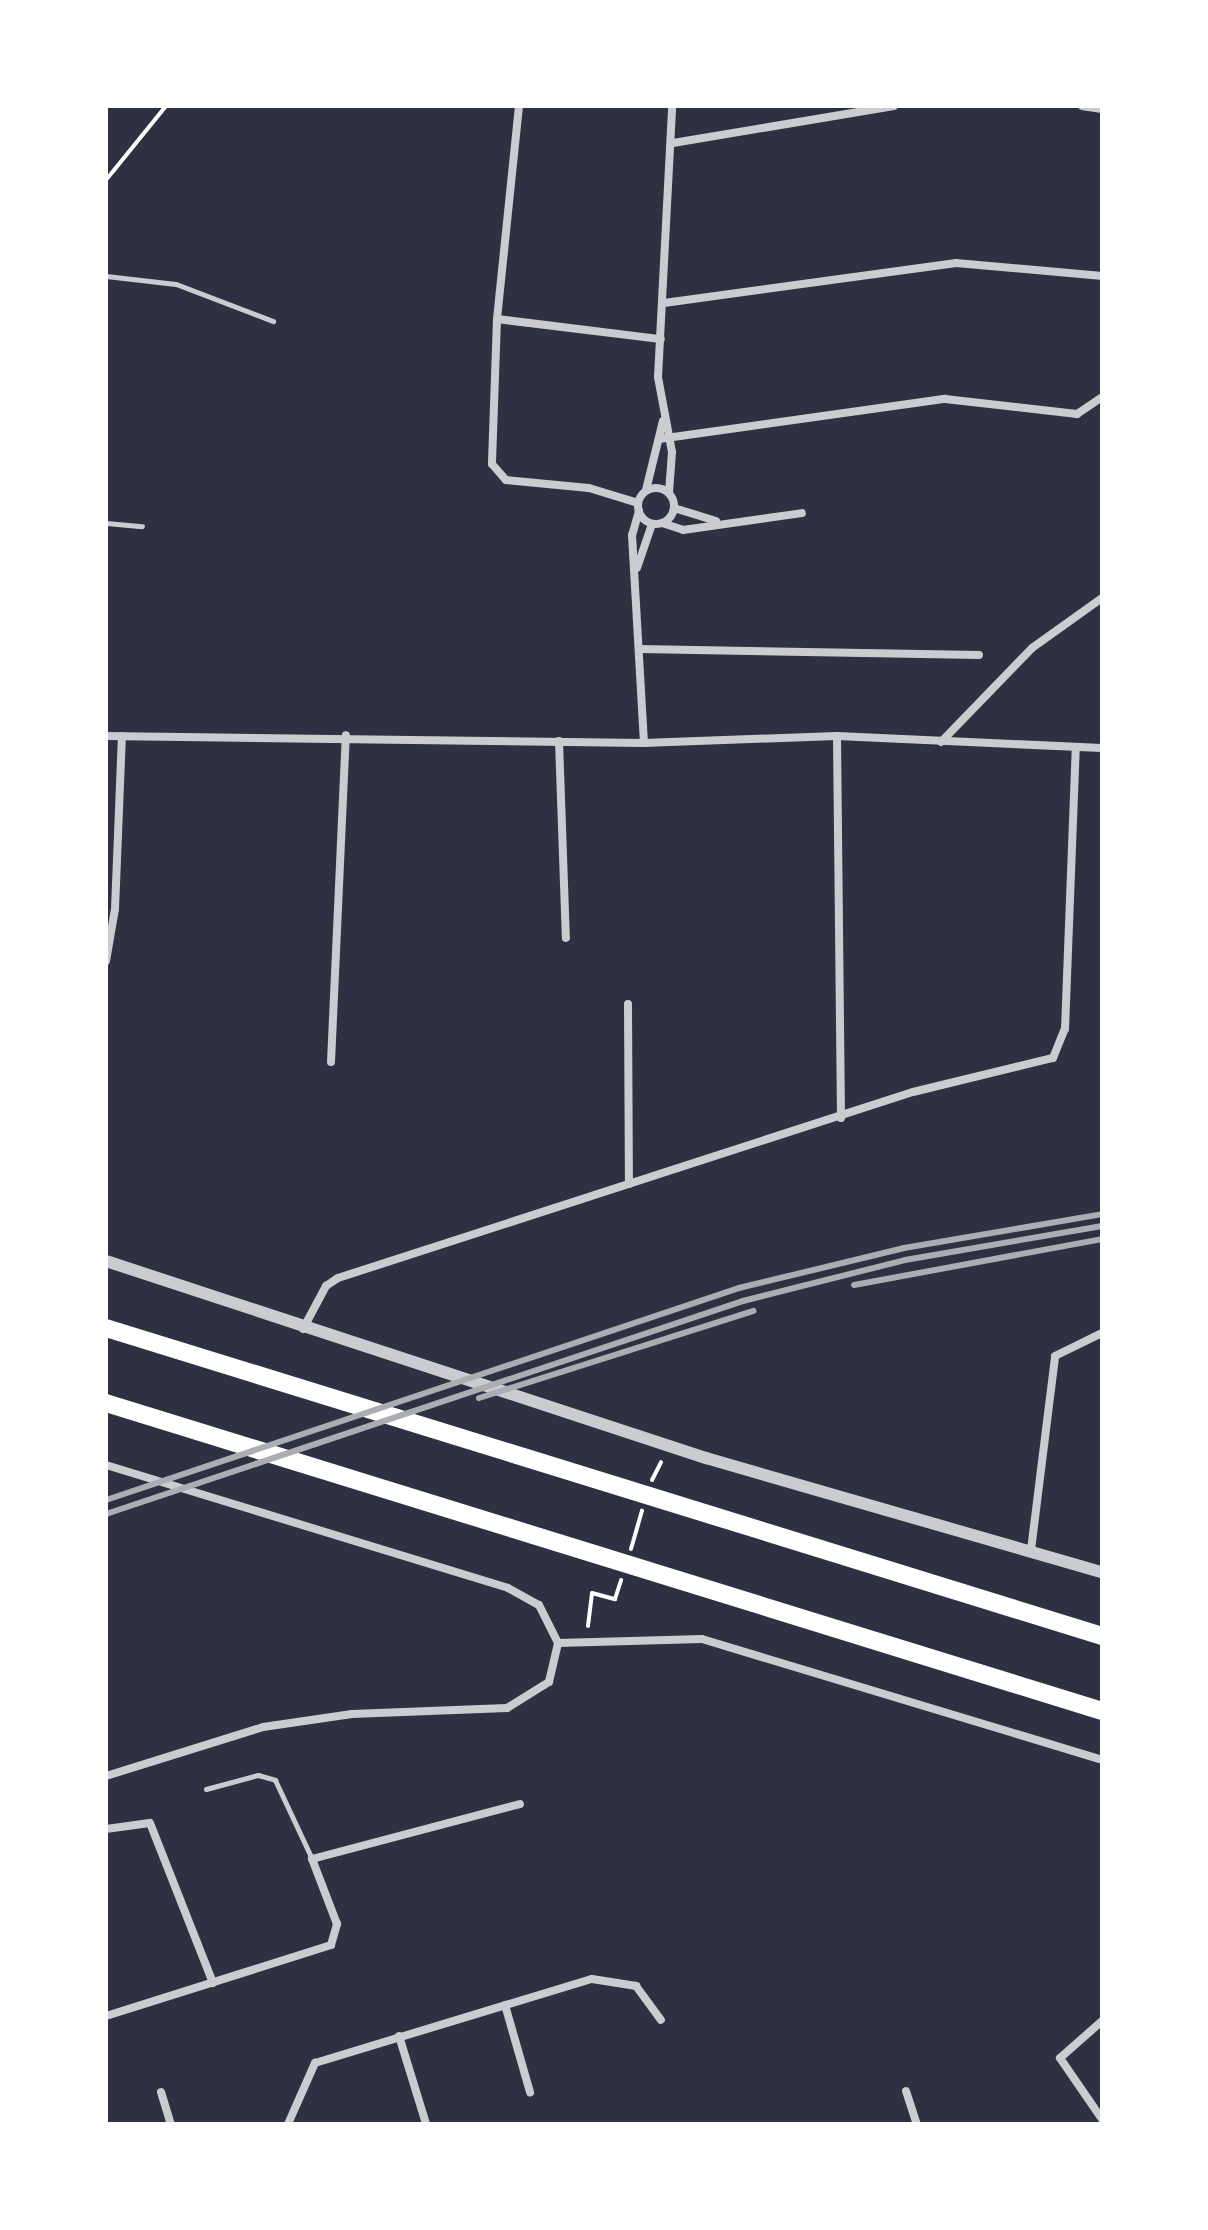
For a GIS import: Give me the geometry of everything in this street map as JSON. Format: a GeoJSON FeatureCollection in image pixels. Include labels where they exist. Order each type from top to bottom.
{"type":"FeatureCollection","features":[{"type":"Feature","properties":{"kind":"highway"},"geometry":{"type":"LineString","coordinates":[[106,1328],[1102,1636]]}},
{"type":"Feature","properties":{"kind":"highway"},"geometry":{"type":"LineString","coordinates":[[106,1403],[1102,1711]]}},
{"type":"Feature","properties":{"kind":"street"},"geometry":{"type":"LineString","coordinates":[[519,106],[497,319],[491,457],[497,472],[506,480],[589,488],[638,507],[657,523],[683,530],[720,522],[802,513]]}},
{"type":"Feature","properties":{"kind":"street"},"geometry":{"type":"LineString","coordinates":[[672,106],[673,143],[661,339],[664,439],[669,493],[674,508]]}},
{"type":"Feature","properties":{"kind":"street"},"geometry":{"type":"LineString","coordinates":[[673,143],[890,106]]}},
{"type":"Feature","properties":{"kind":"street"},"geometry":{"type":"LineString","coordinates":[[1082,106],[1102,109]]}},
{"type":"Feature","properties":{"kind":"street"},"geometry":{"type":"LineString","coordinates":[[664,303],[956,263],[1102,276]]}},
{"type":"Feature","properties":{"kind":"street"},"geometry":{"type":"LineString","coordinates":[[497,319],[661,339]]}},
{"type":"Feature","properties":{"kind":"street"},"geometry":{"type":"LineString","coordinates":[[664,439],[945,399],[1077,414],[1102,397]]}},
{"type":"Feature","properties":{"kind":"street"},"geometry":{"type":"LineString","coordinates":[[644,743],[632,535],[638,507],[664,439]]}},
{"type":"Feature","properties":{"kind":"street"},"geometry":{"type":"LineString","coordinates":[[646,490],[669,493]]}},
{"type":"Feature","properties":{"kind":"street"},"geometry":{"type":"LineString","coordinates":[[636,572],[657,523],[674,508]]}},
{"type":"Feature","properties":{"kind":"street"},"geometry":{"type":"LineString","coordinates":[[674,508],[720,522]]}},
{"type":"Feature","properties":{"kind":"street"},"geometry":{"type":"LineString","coordinates":[[941,742],[1043,638],[1102,598]]}},
{"type":"Feature","properties":{"kind":"street"},"geometry":{"type":"LineString","coordinates":[[639,649],[979,655]]}},
{"type":"Feature","properties":{"kind":"street"},"geometry":{"type":"LineString","coordinates":[[331,1062],[346,735]]}},
{"type":"Feature","properties":{"kind":"street"},"geometry":{"type":"LineString","coordinates":[[106,736],[346,735],[644,743],[837,736],[1102,748]]}},
{"type":"Feature","properties":{"kind":"street"},"geometry":{"type":"LineString","coordinates":[[106,961],[117,882],[122,736]]}},
{"type":"Feature","properties":{"kind":"street"},"geometry":{"type":"LineString","coordinates":[[837,736],[841,1118]]}},
{"type":"Feature","properties":{"kind":"street"},"geometry":{"type":"LineString","coordinates":[[559,741],[566,938]]}},
{"type":"Feature","properties":{"kind":"street"},"geometry":{"type":"LineString","coordinates":[[302,1330],[326,1286],[338,1278],[945,1083],[1039,1067],[1061,1046],[1076,748]]}},
{"type":"Feature","properties":{"kind":"street"},"geometry":{"type":"LineString","coordinates":[[628,1004],[629,1184]]}},
{"type":"Feature","properties":{"kind":"street"},"geometry":{"type":"LineString","coordinates":[[106,1261],[302,1330],[706,1458],[1102,1572]]}},
{"type":"Feature","properties":{"kind":"street"},"geometry":{"type":"LineString","coordinates":[[1031,1550],[1055,1356],[1102,1333]]}},
{"type":"Feature","properties":{"kind":"street"},"geometry":{"type":"LineString","coordinates":[[106,1465],[508,1588],[539,1605],[558,1643],[549,1682],[507,1708],[352,1714],[263,1727],[200,1741],[106,1776]]}},
{"type":"Feature","properties":{"kind":"street"},"geometry":{"type":"LineString","coordinates":[[558,1643],[702,1639],[1102,1760]]}},
{"type":"Feature","properties":{"kind":"street"},"geometry":{"type":"LineString","coordinates":[[106,2016],[325,1949],[337,1938],[312,1859],[520,1804]]}},
{"type":"Feature","properties":{"kind":"street"},"geometry":{"type":"LineString","coordinates":[[106,1829],[150,1823],[213,1983]]}},
{"type":"Feature","properties":{"kind":"street"},"geometry":{"type":"LineString","coordinates":[[288,2124],[315,2063],[505,2005],[615,1978],[636,1986],[661,2020]]}},
{"type":"Feature","properties":{"kind":"street"},"geometry":{"type":"LineString","coordinates":[[505,2005],[530,2092]]}},
{"type":"Feature","properties":{"kind":"street"},"geometry":{"type":"LineString","coordinates":[[1102,2021],[1060,2058],[1102,2119]]}},
{"type":"Feature","properties":{"kind":"street"},"geometry":{"type":"LineString","coordinates":[[399,2036],[426,2124]]}},
{"type":"Feature","properties":{"kind":"street"},"geometry":{"type":"LineString","coordinates":[[906,2091],[917,2124]]}},
{"type":"Feature","properties":{"kind":"street"},"geometry":{"type":"LineString","coordinates":[[161,2092],[171,2124]]}},
{"type":"Feature","properties":{"kind":"lane"},"geometry":{"type":"LineString","coordinates":[[106,276],[176,284],[273,321]]}},
{"type":"Feature","properties":{"kind":"lane"},"geometry":{"type":"LineString","coordinates":[[106,523],[142,526]]}},
{"type":"Feature","properties":{"kind":"lane"},"geometry":{"type":"LineString","coordinates":[[206,1789],[258,1775],[275,1780],[312,1859]]}},
{"type":"Feature","properties":{"kind":"path"},"geometry":{"type":"LineString","coordinates":[[106,180],[166,106]]}},
{"type":"Feature","properties":{"kind":"path"},"geometry":{"type":"LineString","coordinates":[[649,1489],[657,1461]]}},
{"type":"Feature","properties":{"kind":"path"},"geometry":{"type":"LineString","coordinates":[[628,1558],[645,1502]]}},
{"type":"Feature","properties":{"kind":"path"},"geometry":{"type":"LineString","coordinates":[[588,1626],[592,1593],[615,1599],[623,1572]]}},
{"type":"Feature","properties":{"kind":"railway"},"geometry":{"type":"LineString","coordinates":[[106,1500],[739,1288],[904,1248],[1102,1214]]}},
{"type":"Feature","properties":{"kind":"railway"},"geometry":{"type":"LineString","coordinates":[[106,1514],[743,1301],[905,1260],[1102,1226]]}},
{"type":"Feature","properties":{"kind":"railway"},"geometry":{"type":"LineString","coordinates":[[854,1285],[1102,1239]]}},
{"type":"Feature","properties":{"kind":"railway"},"geometry":{"type":"LineString","coordinates":[[479,1398],[754,1311]]}}]}
